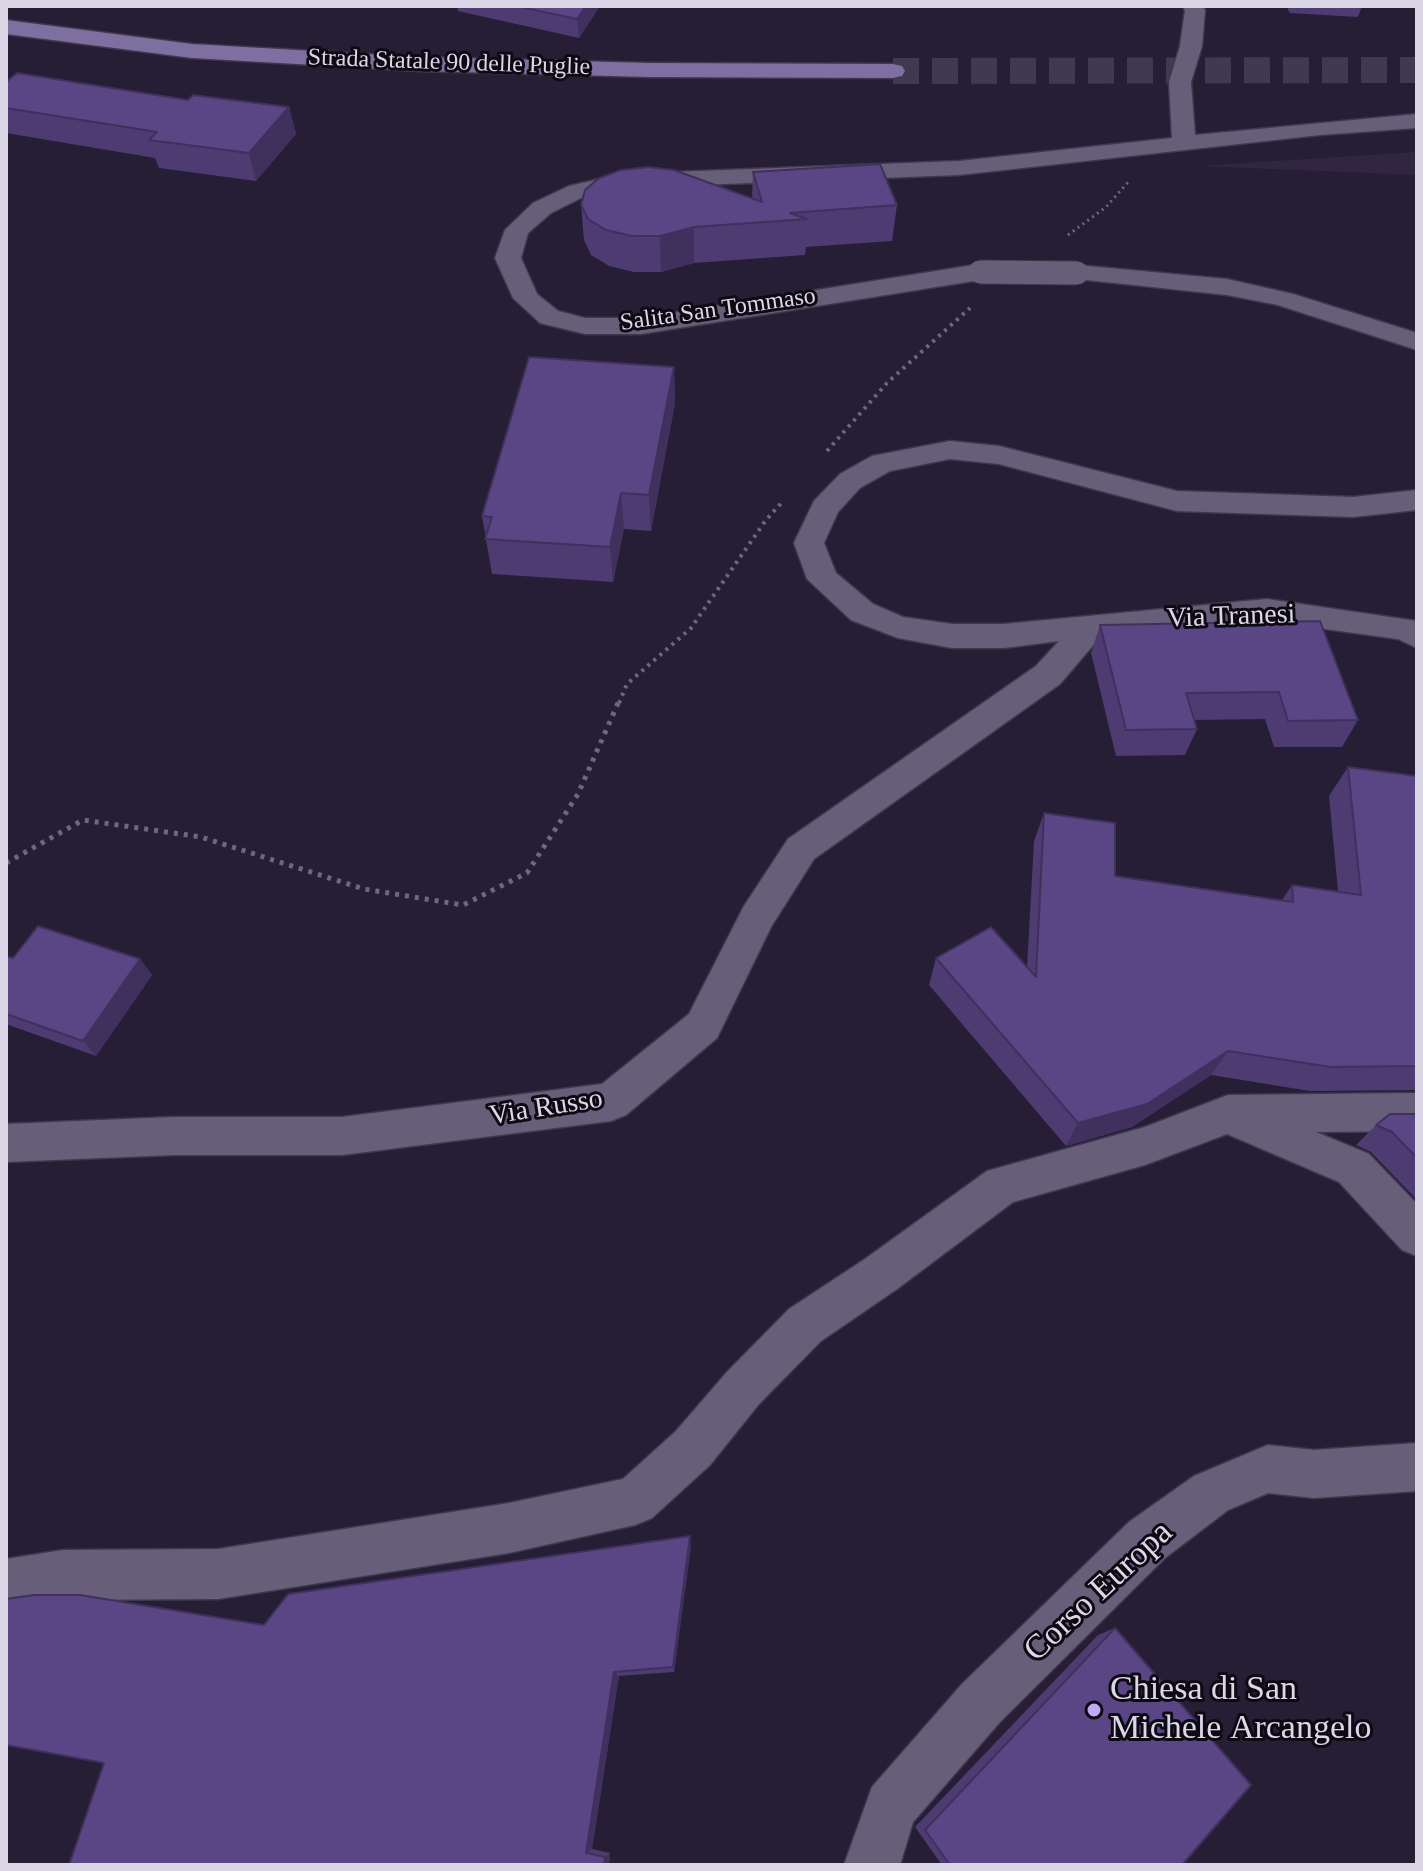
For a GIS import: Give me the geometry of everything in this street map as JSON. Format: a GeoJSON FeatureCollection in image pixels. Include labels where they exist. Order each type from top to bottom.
{"type":"FeatureCollection","features":[{"type":"Feature","properties":{"kind":"main road","name":"Strada Statale 90 delle Puglie"},"geometry":{"type":"LineString","coordinates":[[6,27],[192,51],[419,64],[650,70],[893,71]]}},
{"type":"Feature","properties":{"kind":"street"},"geometry":{"type":"LineString","coordinates":[[1184,144],[1180,82],[1191,46],[1194,7]]}},
{"type":"Feature","properties":{"kind":"street","name":"Salita San Tommaso"},"geometry":{"type":"LineString","coordinates":[[1417,121],[959,168],[621,181],[577,191],[542,208],[517,230],[508,258],[526,298],[549,317],[585,326],[641,326],[980,272],[1077,273],[1227,287],[1284,299],[1417,342]]}},
{"type":"Feature","properties":{"kind":"street","name":"Via Tranesi"},"geometry":{"type":"LineString","coordinates":[[1417,500],[1353,507],[1177,501],[999,455],[950,450],[882,463],[850,481],[825,508],[809,543],[823,579],[862,612],[898,627],[952,636],[1004,636],[1267,610],[1406,629],[1417,636]]}},
{"type":"Feature","properties":{"kind":"street","name":"Via Russo"},"geometry":{"type":"LineString","coordinates":[[6,1143],[173,1136],[342,1136],[611,1102],[703,1026],[757,917],[801,849],[1048,675],[1090,628]]}},
{"type":"Feature","properties":{"kind":"street"},"geometry":{"type":"LineString","coordinates":[[1004,636],[1014,658],[1007,703]]}},
{"type":"Feature","properties":{"kind":"street"},"geometry":{"type":"LineString","coordinates":[[6,1584],[63,1575],[218,1574],[509,1528],[635,1501],[693,1448],[743,1388],[805,1325],[881,1274],[1002,1185],[1145,1146],[1228,1114],[1395,1112],[1417,1125]]}},
{"type":"Feature","properties":{"kind":"street"},"geometry":{"type":"LineString","coordinates":[[1228,1114],[1354,1168],[1417,1235]]}},
{"type":"Feature","properties":{"kind":"street","name":"Corso Europa"},"geometry":{"type":"LineString","coordinates":[[872,1865],[891,1806],[981,1703],[1147,1540],[1211,1493],[1268,1469],[1314,1474],[1417,1467]]}},
{"type":"Feature","properties":{"kind":"path"},"geometry":{"type":"LineString","coordinates":[[1058,243],[1106,207],[1158,147]]}},
{"type":"Feature","properties":{"kind":"path"},"geometry":{"type":"LineString","coordinates":[[827,451],[887,383],[973,304]]}},
{"type":"Feature","properties":{"kind":"path"},"geometry":{"type":"LineString","coordinates":[[6,863],[83,820],[201,837],[364,889],[463,905],[527,873],[578,794],[627,684],[691,628],[766,520],[786,497]]}},
{"type":"Feature","properties":{"kind":"shaded area"},"geometry":{"type":"Polygon","coordinates":[[[1417,152],[1417,175],[1197,166],[1417,152]]]}},
{"type":"Feature","properties":{"kind":"building"},"geometry":{"type":"Polygon","coordinates":[[[516,6],[586,6],[577,19],[516,6]]]}},
{"type":"Feature","properties":{"kind":"building"},"geometry":{"type":"Polygon","coordinates":[[[17,73],[188,100],[193,95],[289,107],[249,153],[149,140],[157,132],[6,108],[6,82],[17,73]]]}},
{"type":"Feature","properties":{"kind":"building"},"geometry":{"type":"Polygon","coordinates":[[[880,164],[897,205],[790,213],[807,219],[694,227],[660,236],[632,236],[606,230],[588,219],[581,205],[585,190],[599,178],[621,170],[648,167],[674,170],[762,202],[753,172],[880,164]]]}},
{"type":"Feature","properties":{"kind":"building"},"geometry":{"type":"Polygon","coordinates":[[[529,357],[674,367],[649,495],[621,493],[610,547],[485,539],[492,517],[482,516],[529,357]]]}},
{"type":"Feature","properties":{"kind":"building"},"geometry":{"type":"Polygon","coordinates":[[[1320,621],[1358,720],[1288,721],[1279,692],[1186,693],[1197,729],[1126,730],[1100,625],[1320,621]]]}},
{"type":"Feature","properties":{"kind":"building"},"geometry":{"type":"Polygon","coordinates":[[[1348,767],[1417,776],[1417,1066],[1331,1067],[1228,1051],[1147,1104],[1078,1123],[936,958],[991,927],[1036,977],[1044,813],[1115,823],[1115,876],[1293,902],[1292,885],[1361,895],[1348,767]]]}},
{"type":"Feature","properties":{"kind":"building"},"geometry":{"type":"Polygon","coordinates":[[[38,926],[140,959],[83,1041],[6,1014],[6,956],[13,958],[38,926]]]}},
{"type":"Feature","properties":{"kind":"building"},"geometry":{"type":"Polygon","coordinates":[[[1390,1114],[1417,1114],[1417,1158],[1392,1132],[1376,1125],[1390,1114]]]}},
{"type":"Feature","properties":{"kind":"building"},"geometry":{"type":"Polygon","coordinates":[[[690,1536],[673,1667],[614,1672],[586,1853],[605,1857],[604,1865],[69,1865],[104,1763],[6,1745],[6,1599],[34,1595],[80,1595],[264,1625],[288,1594],[690,1536]]]}},
{"type":"Feature","properties":{"kind":"building","name":"Chiesa di San Michele Arcangelo"},"geometry":{"type":"Polygon","coordinates":[[[1115,1628],[1251,1785],[1182,1865],[950,1865],[925,1830],[1115,1628]]]}},
{"type":"Feature","properties":{"kind":"tunnel"},"geometry":{"type":"LineString","coordinates":[[893,71],[1417,70]]}},
{"type":"Feature","properties":{"kind":"place","name":"Chiesa di San Michele Arcangelo"},"geometry":{"type":"Point","coordinates":[1094,1710]}}]}
